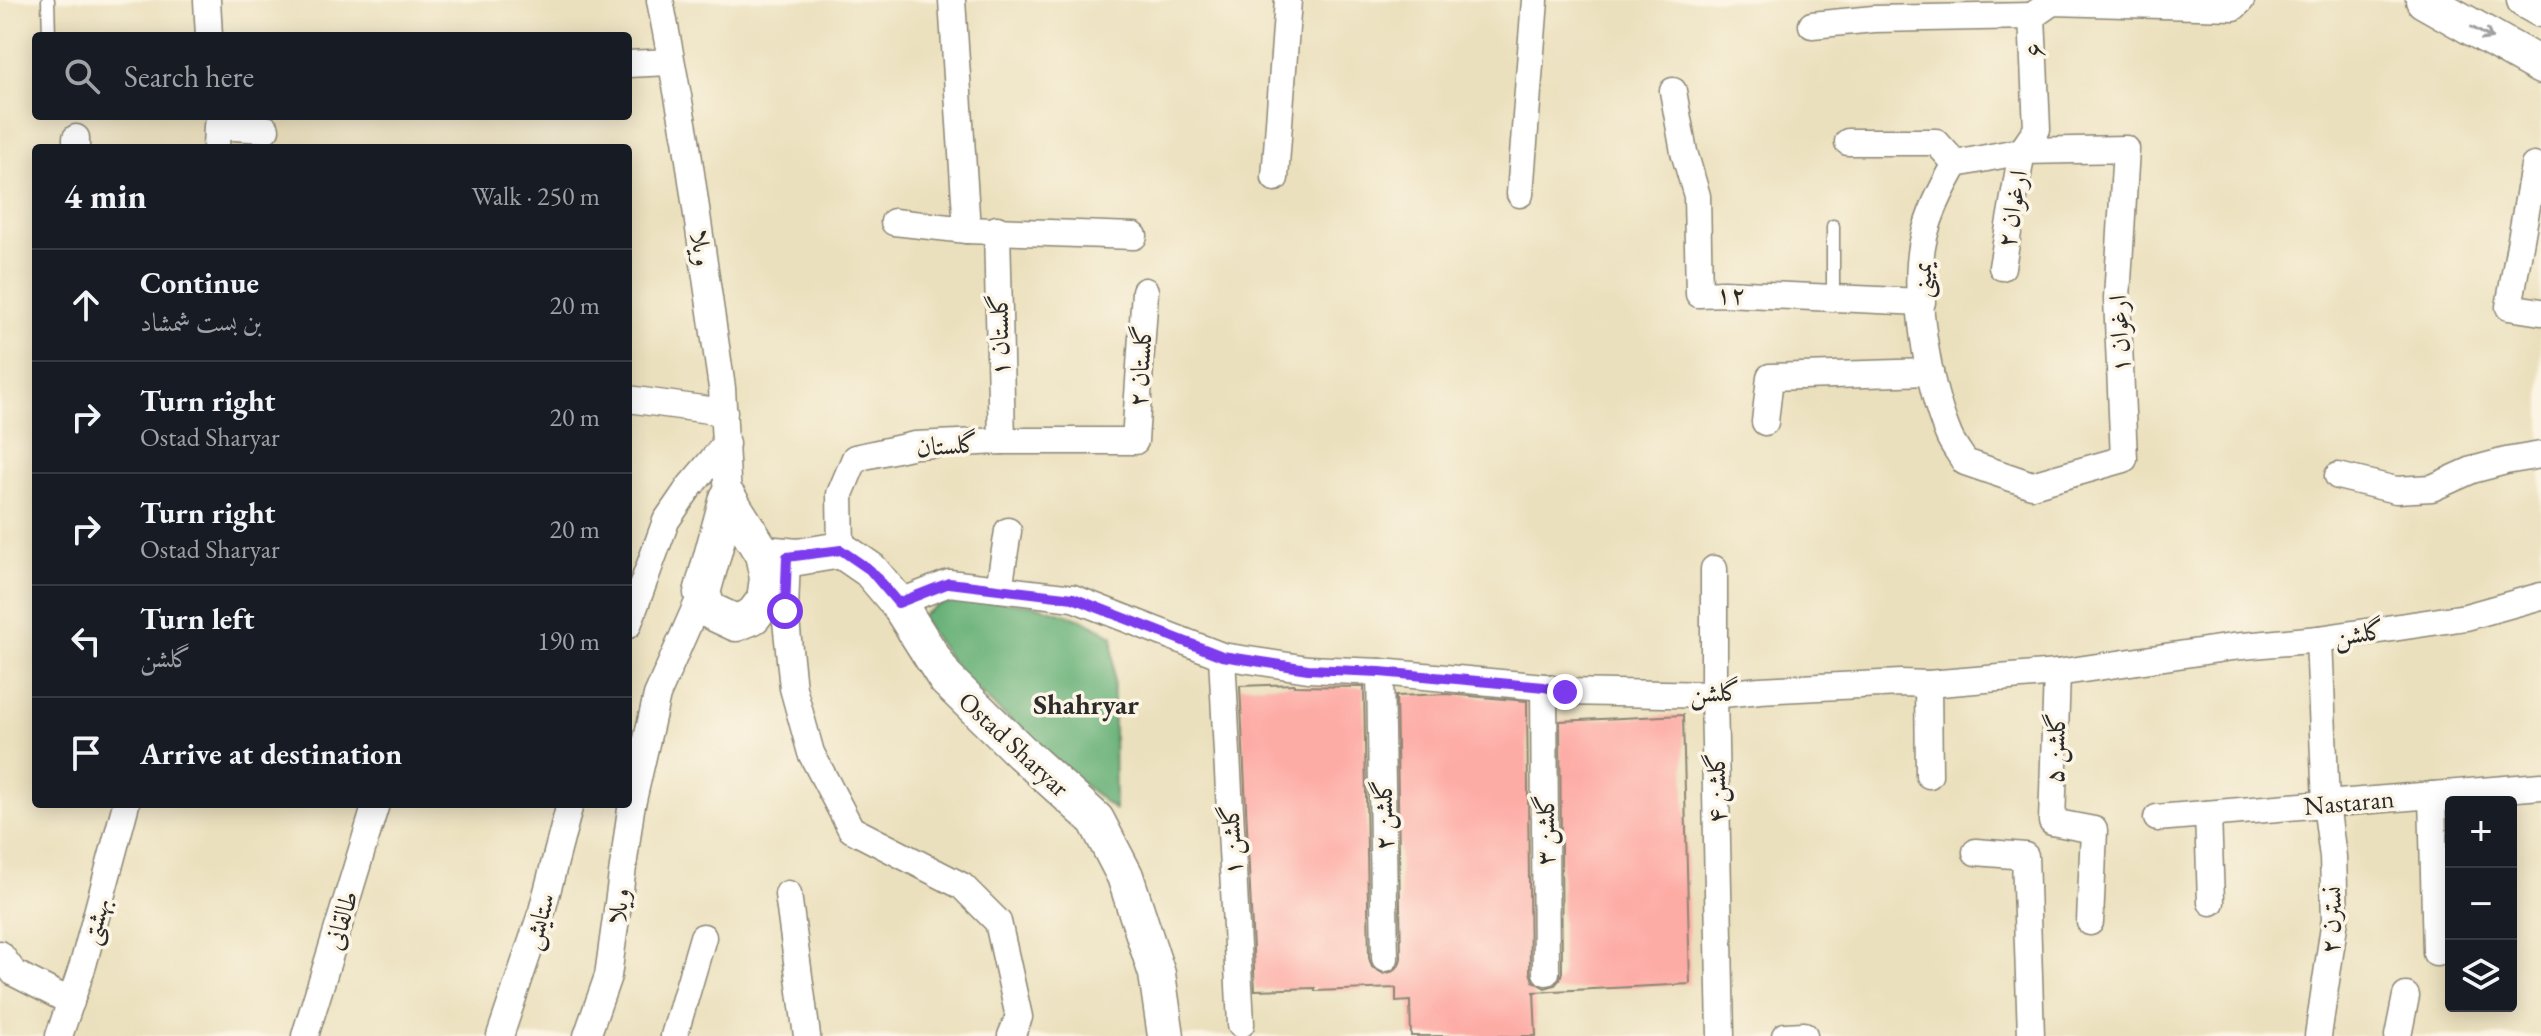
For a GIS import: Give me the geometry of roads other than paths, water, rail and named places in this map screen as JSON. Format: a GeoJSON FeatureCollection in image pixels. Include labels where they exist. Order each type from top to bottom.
{"type":"FeatureCollection","features":[{"type":"Feature","properties":{"kind":"street"},"geometry":{"type":"LineString","coordinates":[[207,0],[209,32]]}},
{"type":"Feature","properties":{"kind":"street","name":"ویلا"},"geometry":{"type":"LineString","coordinates":[[660,0],[688,155],[724,412],[728,498]]}},
{"type":"Feature","properties":{"kind":"street"},"geometry":{"type":"LineString","coordinates":[[952,0],[967,230]]}},
{"type":"Feature","properties":{"kind":"street"},"geometry":{"type":"LineString","coordinates":[[1275,178],[1288,0]]}},
{"type":"Feature","properties":{"kind":"street"},"geometry":{"type":"LineString","coordinates":[[1520,194],[1535,0]]}},
{"type":"Feature","properties":{"kind":"street","name":"۶"},"geometry":{"type":"LineString","coordinates":[[2022,151],[2037,129],[2032,16],[2052,2],[2234,7],[2241,0]]}},
{"type":"Feature","properties":{"kind":"street"},"geometry":{"type":"LineString","coordinates":[[2424,0],[2541,66]]}},
{"type":"Feature","properties":{"kind":"street"},"geometry":{"type":"LineString","coordinates":[[1812,25],[1874,19],[2032,16]]}},
{"type":"Feature","properties":{"kind":"street"},"geometry":{"type":"LineString","coordinates":[[632,64],[670,62]]}},
{"type":"Feature","properties":{"kind":"street","name":"۱۲"},"geometry":{"type":"LineString","coordinates":[[1673,91],[1684,152],[1697,196],[1699,294],[1922,302]]}},
{"type":"Feature","properties":{"kind":"street"},"geometry":{"type":"LineString","coordinates":[[216,144],[217,126],[266,129]]}},
{"type":"Feature","properties":{"kind":"street"},"geometry":{"type":"LineString","coordinates":[[1848,142],[1936,142],[1956,164],[2022,151]]}},
{"type":"Feature","properties":{"kind":"street","name":"ارغوان ۱"},"geometry":{"type":"LineString","coordinates":[[1965,462],[2032,485],[2124,459],[2117,298],[2126,149],[2022,151]]}},
{"type":"Feature","properties":{"kind":"street","name":"ارغوان ۲"},"geometry":{"type":"LineString","coordinates":[[2002,267],[2022,151]]}},
{"type":"Feature","properties":{"kind":"street","name":"یمینی"},"geometry":{"type":"LineString","coordinates":[[1956,164],[1943,187],[1924,238],[1920,276],[1924,353],[1949,437],[1965,462]]}},
{"type":"Feature","properties":{"kind":"street"},"geometry":{"type":"LineString","coordinates":[[2534,166],[2509,307],[2541,312]]}},
{"type":"Feature","properties":{"kind":"street"},"geometry":{"type":"LineString","coordinates":[[894,222],[967,230],[1134,236]]}},
{"type":"Feature","properties":{"kind":"street","name":"گلستان ۱"},"geometry":{"type":"LineString","coordinates":[[997,229],[1002,441]]}},
{"type":"Feature","properties":{"kind":"street","name":"گلستان ۲"},"geometry":{"type":"LineString","coordinates":[[1135,441],[1145,291]]}},
{"type":"Feature","properties":{"kind":"street"},"geometry":{"type":"LineString","coordinates":[[1765,422],[1770,377],[1930,372]]}},
{"type":"Feature","properties":{"kind":"street"},"geometry":{"type":"LineString","coordinates":[[632,400],[724,412]]}},
{"type":"Feature","properties":{"kind":"street","name":"گلستان"},"geometry":{"type":"LineString","coordinates":[[841,550],[840,494],[855,458],[915,445],[1002,441],[1135,441]]}},
{"type":"Feature","properties":{"kind":"street"},"geometry":{"type":"LineString","coordinates":[[632,614],[666,521],[690,486],[726,444]]}},
{"type":"Feature","properties":{"kind":"street"},"geometry":{"type":"LineString","coordinates":[[2338,476],[2396,490],[2432,488],[2472,470],[2541,455]]}},
{"type":"Feature","properties":{"kind":"street"},"geometry":{"type":"LineString","coordinates":[[728,498],[702,593],[708,610],[736,623],[753,616],[765,600],[775,556]]}},
{"type":"Feature","properties":{"kind":"street"},"geometry":{"type":"LineString","coordinates":[[728,498],[775,556],[785,611],[793,688],[811,753],[851,829],[962,886],[998,922],[1019,1017],[1011,1036]]}},
{"type":"Feature","properties":{"kind":"street"},"geometry":{"type":"LineString","coordinates":[[999,589],[1008,531]]}},
{"type":"Feature","properties":{"kind":"street"},"geometry":{"type":"LineString","coordinates":[[775,556],[841,550]]}},
{"type":"Feature","properties":{"kind":"street","name":"Ostad Sharyar"},"geometry":{"type":"LineString","coordinates":[[841,550],[870,570],[898,603],[946,679],[1096,820],[1125,876],[1157,974],[1166,1036]]}},
{"type":"Feature","properties":{"kind":"street","name":"گلشن ۴"},"geometry":{"type":"LineString","coordinates":[[1714,569],[1721,1036]]}},
{"type":"Feature","properties":{"kind":"street","name":"گلشن"},"geometry":{"type":"LineString","coordinates":[[898,603],[949,583],[1073,598],[1222,656],[1308,669],[1380,672],[1544,687],[1565,692],[1714,695],[1760,690],[1928,684],[2057,673],[2466,617],[2541,596]]}},
{"type":"Feature","properties":{"kind":"street","name":"ویلا"},"geometry":{"type":"LineString","coordinates":[[632,805],[657,695],[702,593]]}},
{"type":"Feature","properties":{"kind":"street","name":"نسترن ۲"},"geometry":{"type":"LineString","coordinates":[[2318,1036],[2335,919],[2333,857],[2326,804],[2319,639]]}},
{"type":"Feature","properties":{"kind":"street","name":"گلشن ۱"},"geometry":{"type":"LineString","coordinates":[[1222,656],[1241,1024]]}},
{"type":"Feature","properties":{"kind":"street","name":"گلشن ۲"},"geometry":{"type":"LineString","coordinates":[[1380,672],[1385,958]]}},
{"type":"Feature","properties":{"kind":"street","name":"گلشن ۵"},"geometry":{"type":"LineString","coordinates":[[2057,673],[2052,822],[2094,830],[2090,922]]}},
{"type":"Feature","properties":{"kind":"street"},"geometry":{"type":"LineString","coordinates":[[1928,684],[1929,775]]}},
{"type":"Feature","properties":{"kind":"street","name":"گلشن ۳"},"geometry":{"type":"LineString","coordinates":[[1544,687],[1546,972]]}},
{"type":"Feature","properties":{"kind":"street","name":"Nastaran"},"geometry":{"type":"LineString","coordinates":[[2157,818],[2541,786]]}},
{"type":"Feature","properties":{"kind":"street"},"geometry":{"type":"LineString","coordinates":[[2432,795],[2436,953]]}},
{"type":"Feature","properties":{"kind":"street","name":"بهشتی"},"geometry":{"type":"LineString","coordinates":[[59,1036],[125,808]]}},
{"type":"Feature","properties":{"kind":"street","name":"طالقانی"},"geometry":{"type":"LineString","coordinates":[[305,1036],[375,808]]}},
{"type":"Feature","properties":{"kind":"street","name":"ستایش"},"geometry":{"type":"LineString","coordinates":[[500,1036],[542,911],[569,808]]}},
{"type":"Feature","properties":{"kind":"street","name":"ویلا"},"geometry":{"type":"LineString","coordinates":[[587,1036],[608,976],[631,808]]}},
{"type":"Feature","properties":{"kind":"street"},"geometry":{"type":"LineString","coordinates":[[2208,814],[2211,902]]}},
{"type":"Feature","properties":{"kind":"street"},"geometry":{"type":"LineString","coordinates":[[1976,852],[2025,856],[2031,1036]]}},
{"type":"Feature","properties":{"kind":"street"},"geometry":{"type":"LineString","coordinates":[[788,894],[807,1036]]}},
{"type":"Feature","properties":{"kind":"street"},"geometry":{"type":"LineString","coordinates":[[674,1036],[703,937]]}},
{"type":"Feature","properties":{"kind":"street"},"geometry":{"type":"LineString","coordinates":[[0,954],[14,973],[71,1002]]}},
{"type":"Feature","properties":{"kind":"street"},"geometry":{"type":"LineString","coordinates":[[2398,1036],[2406,996]]}},
{"type":"Feature","properties":{"kind":"street"},"geometry":{"type":"LineString","coordinates":[[1785,1036],[1804,1035]]}},
{"type":"Feature","properties":{"kind":"lane"},"geometry":{"type":"LineString","coordinates":[[48,0],[49,32]]}},
{"type":"Feature","properties":{"kind":"lane"},"geometry":{"type":"LineString","coordinates":[[1833,226],[1833,298]]}},
{"type":"Feature","properties":{"kind":"district","name":"Shahryar"},"geometry":{"type":"Point","coordinates":[1086,704]}}]}
